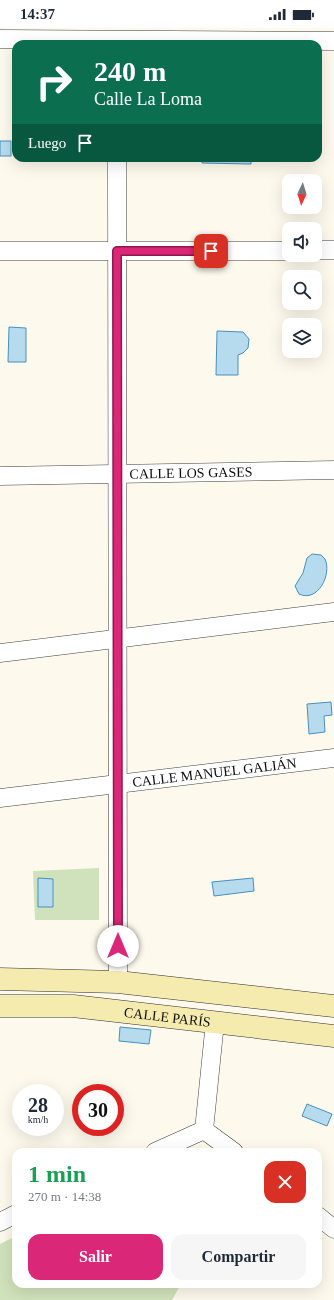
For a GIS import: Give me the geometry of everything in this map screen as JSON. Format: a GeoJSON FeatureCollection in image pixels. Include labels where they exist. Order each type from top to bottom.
{"type":"FeatureCollection","features":[{"type":"Feature","properties":{"kind":"main road","name":"CALLE PARÍS"},"geometry":{"type":"LineString","coordinates":[[0,979],[118,982],[334,1006]]}},
{"type":"Feature","properties":{"kind":"main road","name":"CALLE PARÍS"},"geometry":{"type":"LineString","coordinates":[[0,1006],[73,1006],[334,1036]]}},
{"type":"Feature","properties":{"kind":"street"},"geometry":{"type":"LineString","coordinates":[[0,39],[117,37],[280,40]]}},
{"type":"Feature","properties":{"kind":"street"},"geometry":{"type":"LineString","coordinates":[[322,41],[334,41]]}},
{"type":"Feature","properties":{"kind":"street"},"geometry":{"type":"LineString","coordinates":[[117,162],[118,982]]}},
{"type":"Feature","properties":{"kind":"street"},"geometry":{"type":"LineString","coordinates":[[0,250],[282,250]]}},
{"type":"Feature","properties":{"kind":"street"},"geometry":{"type":"LineString","coordinates":[[322,250],[334,250]]}},
{"type":"Feature","properties":{"kind":"street","name":"CALLE LOS GASES"},"geometry":{"type":"LineString","coordinates":[[0,476],[334,470]]}},
{"type":"Feature","properties":{"kind":"street"},"geometry":{"type":"LineString","coordinates":[[0,653],[334,612]]}},
{"type":"Feature","properties":{"kind":"street","name":"CALLE MANUEL GALIÁN"},"geometry":{"type":"LineString","coordinates":[[0,798],[118,782],[334,758]]}},
{"type":"Feature","properties":{"kind":"street"},"geometry":{"type":"LineString","coordinates":[[204,1130],[215,1022]]}},
{"type":"Feature","properties":{"kind":"street"},"geometry":{"type":"LineString","coordinates":[[164,1148],[204,1130]]}},
{"type":"Feature","properties":{"kind":"street"},"geometry":{"type":"LineString","coordinates":[[204,1130],[229,1148]]}},
{"type":"Feature","properties":{"kind":"street"},"geometry":{"type":"LineString","coordinates":[[0,1222],[12,1216]]}},
{"type":"Feature","properties":{"kind":"street"},"geometry":{"type":"LineString","coordinates":[[322,1219],[334,1229]]}},
{"type":"Feature","properties":{"kind":"green space"},"geometry":{"type":"Polygon","coordinates":[[[99,868],[99,920],[35,920],[33,871],[99,868]]]}},
{"type":"Feature","properties":{"kind":"green space"},"geometry":{"type":"Polygon","coordinates":[[[12,1238],[12,1288],[179,1288],[172,1300],[0,1300],[0,1244],[12,1238]]]}},
{"type":"Feature","properties":{"kind":"water"},"geometry":{"type":"Polygon","coordinates":[[[0,141],[11,141],[11,156],[0,156],[0,141]]]}},
{"type":"Feature","properties":{"kind":"water"},"geometry":{"type":"Polygon","coordinates":[[[251,162],[251,164],[202,163],[251,162]]]}},
{"type":"Feature","properties":{"kind":"water"},"geometry":{"type":"Polygon","coordinates":[[[9,327],[26,328],[26,362],[8,362],[9,327]]]}},
{"type":"Feature","properties":{"kind":"water"},"geometry":{"type":"Polygon","coordinates":[[[217,331],[243,332],[249,339],[248,348],[243,353],[238,355],[238,375],[216,375],[217,331]]]}},
{"type":"Feature","properties":{"kind":"water"},"geometry":{"type":"Polygon","coordinates":[[[312,554],[321,555],[325,559],[327,572],[322,586],[317,591],[306,596],[299,594],[295,586],[303,573],[307,558],[312,554]]]}},
{"type":"Feature","properties":{"kind":"water"},"geometry":{"type":"Polygon","coordinates":[[[331,702],[332,715],[324,716],[325,732],[309,734],[307,704],[331,702]]]}},
{"type":"Feature","properties":{"kind":"water"},"geometry":{"type":"Polygon","coordinates":[[[38,878],[53,879],[53,907],[38,907],[38,878]]]}},
{"type":"Feature","properties":{"kind":"water"},"geometry":{"type":"Polygon","coordinates":[[[253,878],[254,891],[214,896],[212,882],[253,878]]]}},
{"type":"Feature","properties":{"kind":"water"},"geometry":{"type":"Polygon","coordinates":[[[120,1027],[151,1030],[149,1044],[119,1041],[120,1027]]]}},
{"type":"Feature","properties":{"kind":"water"},"geometry":{"type":"Polygon","coordinates":[[[307,1104],[332,1114],[327,1126],[302,1116],[307,1104]]]}},
{"type":"Feature","properties":{"kind":"route"},"geometry":{"type":"LineString","coordinates":[[118,946],[117,251],[211,251]]}}]}
